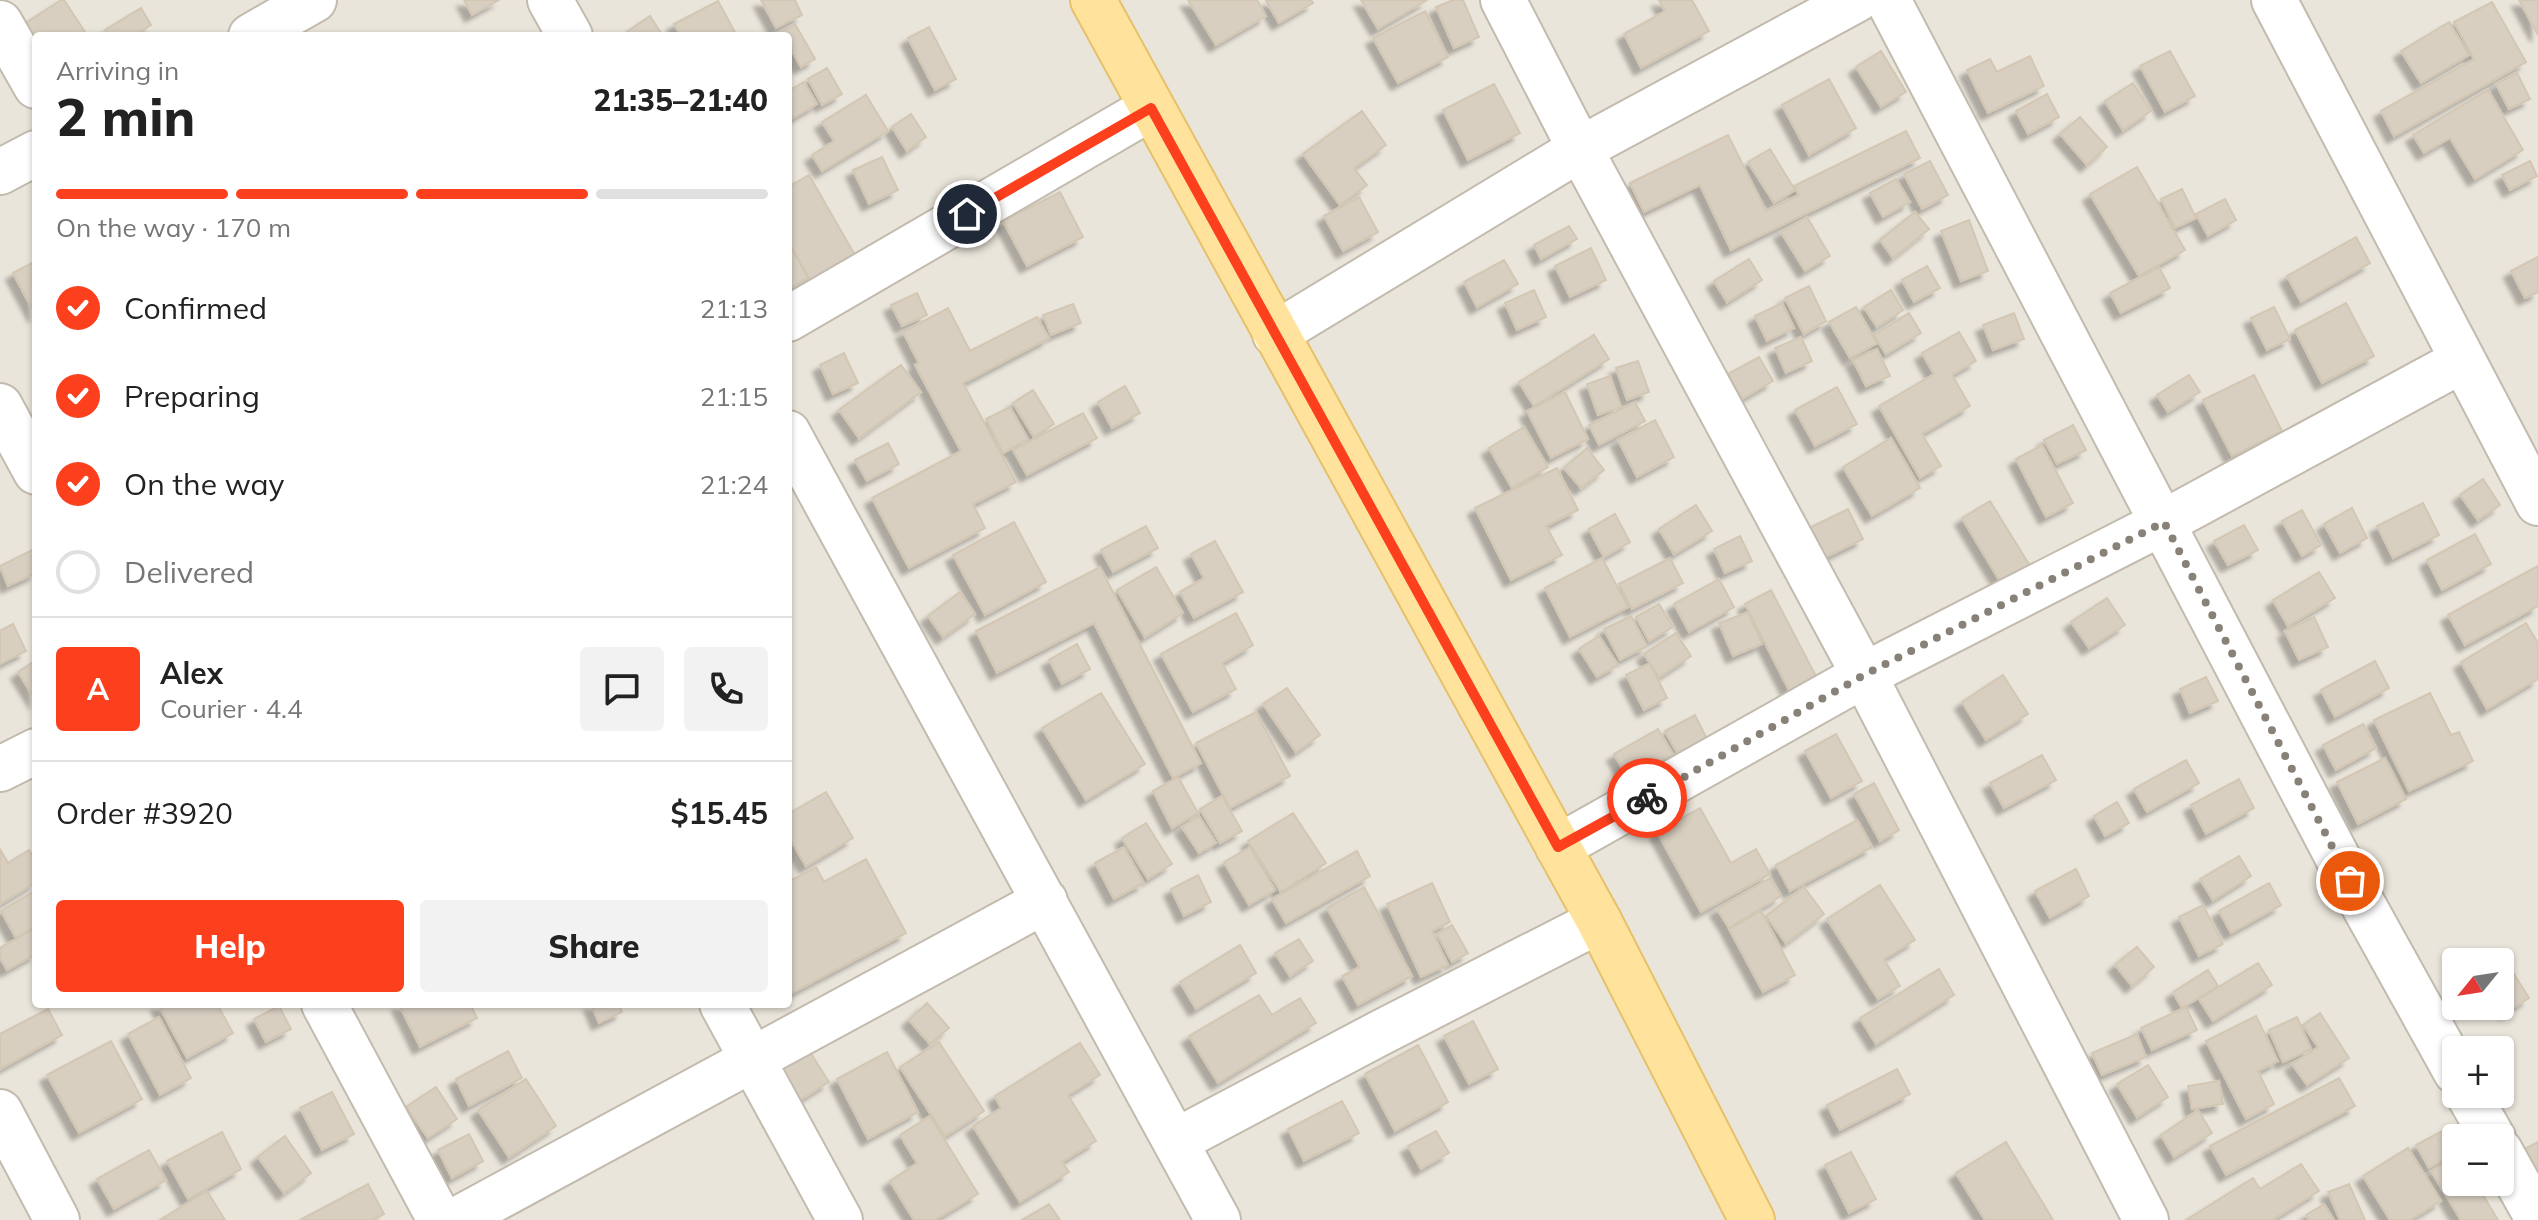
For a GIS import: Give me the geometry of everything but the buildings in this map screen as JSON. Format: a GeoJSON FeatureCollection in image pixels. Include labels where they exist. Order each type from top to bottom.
{"type":"FeatureCollection","features":[{"type":"Feature","properties":{"kind":"main road"},"geometry":{"type":"LineString","coordinates":[[1093,0],[1599,921],[1752,1220]]}},
{"type":"Feature","properties":{"kind":"street"},"geometry":{"type":"LineString","coordinates":[[258,32],[314,0]]}},
{"type":"Feature","properties":{"kind":"street"},"geometry":{"type":"LineString","coordinates":[[550,0],[568,32]]}},
{"type":"Feature","properties":{"kind":"street"},"geometry":{"type":"LineString","coordinates":[[1503,0],[1864,675],[2146,1220]]}},
{"type":"Feature","properties":{"kind":"street"},"geometry":{"type":"LineString","coordinates":[[1275,334],[1580,149],[1856,0]]}},
{"type":"Feature","properties":{"kind":"street"},"geometry":{"type":"LineString","coordinates":[[1888,0],[2350,881],[2442,1047]]}},
{"type":"Feature","properties":{"kind":"street"},"geometry":{"type":"LineString","coordinates":[[2274,0],[2538,503]]}},
{"type":"Feature","properties":{"kind":"street"},"geometry":{"type":"LineString","coordinates":[[0,23],[32,79]]}},
{"type":"Feature","properties":{"kind":"street"},"geometry":{"type":"LineString","coordinates":[[792,317],[1151,108]]}},
{"type":"Feature","properties":{"kind":"street"},"geometry":{"type":"LineString","coordinates":[[0,172],[32,155]]}},
{"type":"Feature","properties":{"kind":"street"},"geometry":{"type":"LineString","coordinates":[[1558,847],[1864,675],[2164,522],[2463,360]]}},
{"type":"Feature","properties":{"kind":"street"},"geometry":{"type":"LineString","coordinates":[[0,406],[32,465]]}},
{"type":"Feature","properties":{"kind":"street"},"geometry":{"type":"LineString","coordinates":[[792,440],[1218,1220]]}},
{"type":"Feature","properties":{"kind":"street"},"geometry":{"type":"LineString","coordinates":[[0,769],[32,753]]}},
{"type":"Feature","properties":{"kind":"street"},"geometry":{"type":"LineString","coordinates":[[456,1220],[1045,901]]}},
{"type":"Feature","properties":{"kind":"street"},"geometry":{"type":"LineString","coordinates":[[1176,1141],[1599,921]]}},
{"type":"Feature","properties":{"kind":"street"},"geometry":{"type":"LineString","coordinates":[[326,1008],[440,1220]]}},
{"type":"Feature","properties":{"kind":"street"},"geometry":{"type":"LineString","coordinates":[[724,1008],[840,1220]]}},
{"type":"Feature","properties":{"kind":"street"},"geometry":{"type":"LineString","coordinates":[[0,1112],[57,1220]]}},
{"type":"Feature","properties":{"kind":"street"},"geometry":{"type":"LineString","coordinates":[[2514,1176],[2538,1219]]}},
{"type":"Feature","properties":{"kind":"shaded area"},"geometry":{"type":"Polygon","coordinates":[[[0,0],[2538,0],[2538,1220],[0,1220],[0,0]]]}},
{"type":"Feature","properties":{"kind":"way so far"},"geometry":{"type":"LineString","coordinates":[[1647,798],[1864,675],[2164,522],[2350,881]]}},
{"type":"Feature","properties":{"kind":"route"},"geometry":{"type":"LineString","coordinates":[[967,214],[1151,108],[1558,847],[1647,798]]}}]}
